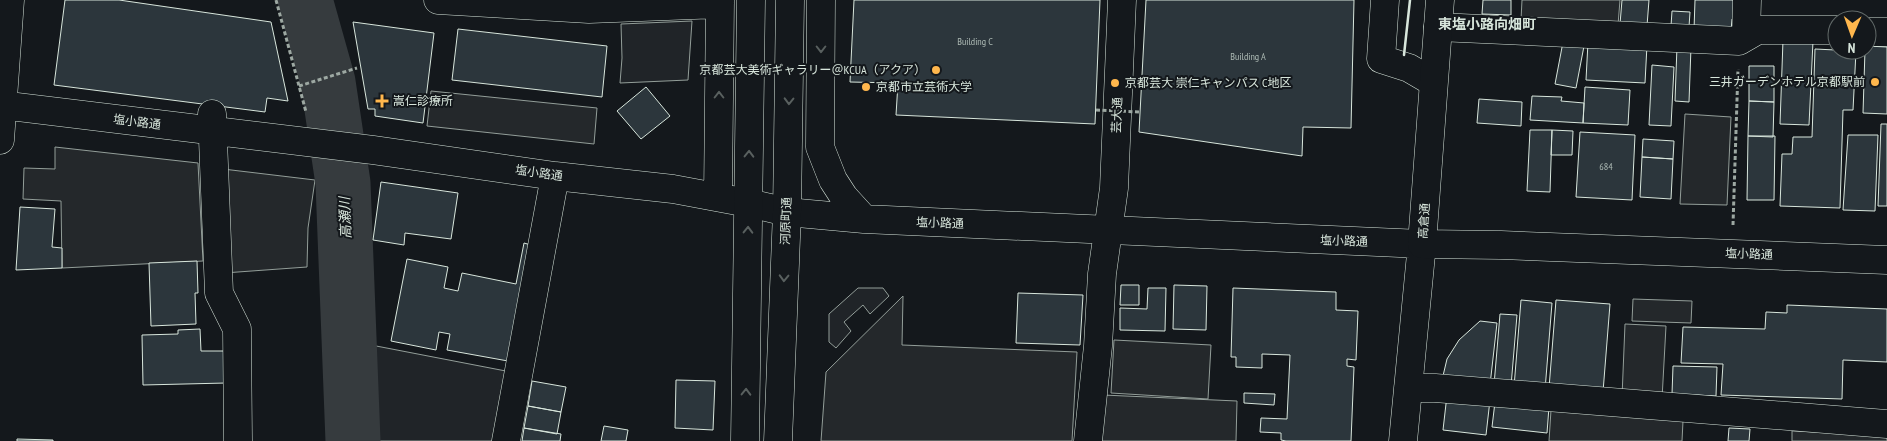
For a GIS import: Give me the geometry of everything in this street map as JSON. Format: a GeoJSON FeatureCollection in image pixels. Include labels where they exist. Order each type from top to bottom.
{"type":"FeatureCollection","features":[{"type":"Feature","properties":{"kind":"main road"},"geometry":{"type":"LineString","coordinates":[[0,140],[10,0]]}},
{"type":"Feature","properties":{"kind":"main road"},"geometry":{"type":"LineString","coordinates":[[438,0],[589,9],[720,2],[718,196]]}},
{"type":"Feature","properties":{"kind":"main road"},"geometry":{"type":"LineString","coordinates":[[745,441],[751,0]]}},
{"type":"Feature","properties":{"kind":"main road","name":"河原町通"},"geometry":{"type":"LineString","coordinates":[[778,441],[787,212],[790,0]]}},
{"type":"Feature","properties":{"kind":"main road"},"geometry":{"type":"LineString","coordinates":[[821,0],[820,147],[833,180],[844,197],[864,219]]}},
{"type":"Feature","properties":{"kind":"main road","name":"芸大通"},"geometry":{"type":"LineString","coordinates":[[1088,441],[1098,346],[1102,274],[1114,188],[1122,0]]}},
{"type":"Feature","properties":{"kind":"main road"},"geometry":{"type":"LineString","coordinates":[[1385,0],[1382,59],[1409,68],[1433,82]]}},
{"type":"Feature","properties":{"kind":"main road","name":"高倉通"},"geometry":{"type":"LineString","coordinates":[[1403,441],[1422,244],[1440,0]]}},
{"type":"Feature","properties":{"kind":"main road"},"geometry":{"type":"LineString","coordinates":[[1743,39],[1747,0]]}},
{"type":"Feature","properties":{"kind":"main road"},"geometry":{"type":"LineString","coordinates":[[1438,26],[1743,39],[1758,30],[1827,30]]}},
{"type":"Feature","properties":{"kind":"main road","name":"塩小路通"},"geometry":{"type":"LineString","coordinates":[[1,106],[308,131],[373,150],[555,176],[672,189],[718,196],[787,212],[864,219],[1422,244],[1887,260]]}},
{"type":"Feature","properties":{"kind":"main road"},"geometry":{"type":"LineString","coordinates":[[213,122],[219,293],[237,329],[238,441]]}},
{"type":"Feature","properties":{"kind":"main road"},"geometry":{"type":"LineString","coordinates":[[506,441],[555,176]]}},
{"type":"Feature","properties":{"kind":"main road"},"geometry":{"type":"LineString","coordinates":[[1408,388],[1435,388],[1887,424]]}},
{"type":"Feature","properties":{"kind":"path"},"geometry":{"type":"LineString","coordinates":[[276,0],[299,86],[308,131]]}},
{"type":"Feature","properties":{"kind":"path"},"geometry":{"type":"LineString","coordinates":[[1732,254],[1743,39]]}},
{"type":"Feature","properties":{"kind":"path"},"geometry":{"type":"LineString","coordinates":[[299,86],[357,68]]}},
{"type":"Feature","properties":{"kind":"path"},"geometry":{"type":"LineString","coordinates":[[1096,110],[1140,112]]}},
{"type":"Feature","properties":{"kind":"shaded area"},"geometry":{"type":"Polygon","coordinates":[[[1522,0],[1620,0],[1618,25],[1521,20],[1522,0]]]}},
{"type":"Feature","properties":{"kind":"shaded area"},"geometry":{"type":"Polygon","coordinates":[[[692,21],[688,80],[620,83],[622,58],[621,24],[692,21]]]}},
{"type":"Feature","properties":{"kind":"shaded area"},"geometry":{"type":"Polygon","coordinates":[[[431,91],[597,108],[594,144],[427,126],[431,91]]]}},
{"type":"Feature","properties":{"kind":"shaded area"},"geometry":{"type":"Polygon","coordinates":[[[1685,114],[1731,117],[1727,205],[1680,204],[1685,114]]]}},
{"type":"Feature","properties":{"kind":"shaded area"},"geometry":{"type":"Polygon","coordinates":[[[55,147],[198,163],[203,261],[62,268],[61,201],[23,199],[24,168],[55,169],[55,147]]]}},
{"type":"Feature","properties":{"kind":"shaded area"},"geometry":{"type":"Polygon","coordinates":[[[223,169],[315,180],[308,228],[307,267],[224,273],[223,169]]]}},
{"type":"Feature","properties":{"kind":"shaded area"},"geometry":{"type":"Polygon","coordinates":[[[858,288],[883,288],[889,296],[870,314],[863,305],[844,322],[851,331],[836,348],[829,342],[829,314],[858,288]]]}},
{"type":"Feature","properties":{"kind":"shaded area"},"geometry":{"type":"Polygon","coordinates":[[[903,296],[902,345],[1077,352],[1072,441],[821,441],[826,372],[903,296]]]}},
{"type":"Feature","properties":{"kind":"shaded area"},"geometry":{"type":"Polygon","coordinates":[[[1633,299],[1692,301],[1691,323],[1632,321],[1633,299]]]}},
{"type":"Feature","properties":{"kind":"shaded area"},"geometry":{"type":"Polygon","coordinates":[[[1625,324],[1666,326],[1662,399],[1622,397],[1625,324]]]}},
{"type":"Feature","properties":{"kind":"shaded area"},"geometry":{"type":"Polygon","coordinates":[[[1114,340],[1211,345],[1208,399],[1111,393],[1114,340]]]}},
{"type":"Feature","properties":{"kind":"shaded area"},"geometry":{"type":"Polygon","coordinates":[[[371,345],[511,372],[497,441],[371,441],[371,345]]]}},
{"type":"Feature","properties":{"kind":"shaded area"},"geometry":{"type":"Polygon","coordinates":[[[1103,395],[1237,401],[1236,441],[1099,441],[1103,395]]]}},
{"type":"Feature","properties":{"kind":"shaded area"},"geometry":{"type":"Polygon","coordinates":[[[1551,410],[1683,421],[1682,441],[1549,441],[1551,410]]]}},
{"type":"Feature","properties":{"kind":"shaded area"},"geometry":{"type":"Polygon","coordinates":[[[1792,431],[1887,435],[1887,441],[1792,441],[1792,431]]]}},
{"type":"Feature","properties":{"kind":"building"},"geometry":{"type":"Polygon","coordinates":[[[65,0],[119,0],[271,22],[288,101],[267,98],[265,112],[54,85],[65,0]]]}},
{"type":"Feature","properties":{"kind":"building"},"geometry":{"type":"Polygon","coordinates":[[[854,0],[1100,0],[1095,124],[896,115],[898,83],[850,82],[854,0]]]}},
{"type":"Feature","properties":{"kind":"building"},"geometry":{"type":"Polygon","coordinates":[[[1146,0],[1354,0],[1351,128],[1303,127],[1302,156],[1139,132],[1146,0]]]}},
{"type":"Feature","properties":{"kind":"building"},"geometry":{"type":"Polygon","coordinates":[[[1483,0],[1511,0],[1511,15],[1482,14],[1483,0]]]}},
{"type":"Feature","properties":{"kind":"building"},"geometry":{"type":"Polygon","coordinates":[[[1622,0],[1649,0],[1647,26],[1620,24],[1622,0]]]}},
{"type":"Feature","properties":{"kind":"building"},"geometry":{"type":"Polygon","coordinates":[[[1695,0],[1738,0],[1738,19],[1732,19],[1731,31],[1694,30],[1695,0]]]}},
{"type":"Feature","properties":{"kind":"building"},"geometry":{"type":"Polygon","coordinates":[[[1672,11],[1690,12],[1689,27],[1671,26],[1672,11]]]}},
{"type":"Feature","properties":{"kind":"building"},"geometry":{"type":"Polygon","coordinates":[[[353,22],[434,33],[423,123],[375,116],[375,109],[368,109],[353,22]]]}},
{"type":"Feature","properties":{"kind":"building"},"geometry":{"type":"Polygon","coordinates":[[[458,29],[607,46],[602,97],[452,80],[458,29]]]}},
{"type":"Feature","properties":{"kind":"building"},"geometry":{"type":"Polygon","coordinates":[[[1783,40],[1813,41],[1809,125],[1780,124],[1783,40]]]}},
{"type":"Feature","properties":{"kind":"building"},"geometry":{"type":"Polygon","coordinates":[[[1563,42],[1584,46],[1576,88],[1555,84],[1563,42]]]}},
{"type":"Feature","properties":{"kind":"building"},"geometry":{"type":"Polygon","coordinates":[[[1588,42],[1647,45],[1645,83],[1586,80],[1588,42]]]}},
{"type":"Feature","properties":{"kind":"building"},"geometry":{"type":"Polygon","coordinates":[[[1677,46],[1691,47],[1689,102],[1675,101],[1677,46]]]}},
{"type":"Feature","properties":{"kind":"building","name":"三井ガーデンホテル京都駅前"},"geometry":{"type":"Polygon","coordinates":[[[1877,46],[1887,47],[1887,114],[1863,113],[1865,60],[1877,60],[1877,46]]]}},
{"type":"Feature","properties":{"kind":"building"},"geometry":{"type":"Polygon","coordinates":[[[1815,49],[1827,50],[1827,60],[1856,60],[1853,110],[1843,110],[1840,208],[1780,206],[1782,154],[1792,154],[1793,137],[1812,137],[1815,49]]]}},
{"type":"Feature","properties":{"kind":"building"},"geometry":{"type":"Polygon","coordinates":[[[1652,65],[1674,67],[1671,126],[1649,125],[1652,65]]]}},
{"type":"Feature","properties":{"kind":"building"},"geometry":{"type":"Polygon","coordinates":[[[1749,66],[1774,66],[1774,102],[1749,101],[1749,66]]]}},
{"type":"Feature","properties":{"kind":"building"},"geometry":{"type":"Polygon","coordinates":[[[646,87],[670,116],[641,139],[617,111],[646,87]]]}},
{"type":"Feature","properties":{"kind":"building"},"geometry":{"type":"Polygon","coordinates":[[[1585,87],[1630,90],[1628,125],[1583,123],[1585,87]]]}},
{"type":"Feature","properties":{"kind":"building"},"geometry":{"type":"Polygon","coordinates":[[[1532,96],[1562,97],[1561,101],[1584,103],[1583,123],[1530,120],[1532,96]]]}},
{"type":"Feature","properties":{"kind":"building"},"geometry":{"type":"Polygon","coordinates":[[[1479,99],[1522,102],[1521,126],[1477,123],[1479,99]]]}},
{"type":"Feature","properties":{"kind":"building"},"geometry":{"type":"Polygon","coordinates":[[[1749,101],[1774,102],[1773,137],[1748,136],[1749,101]]]}},
{"type":"Feature","properties":{"kind":"building"},"geometry":{"type":"Polygon","coordinates":[[[1881,124],[1887,124],[1887,206],[1878,206],[1881,124]]]}},
{"type":"Feature","properties":{"kind":"building"},"geometry":{"type":"Polygon","coordinates":[[[1530,130],[1552,130],[1550,192],[1527,191],[1530,130]]]}},
{"type":"Feature","properties":{"kind":"building"},"geometry":{"type":"Polygon","coordinates":[[[1552,130],[1573,131],[1572,155],[1551,155],[1552,130]]]}},
{"type":"Feature","properties":{"kind":"building"},"geometry":{"type":"Polygon","coordinates":[[[1580,132],[1635,135],[1632,200],[1576,197],[1580,132]]]}},
{"type":"Feature","properties":{"kind":"building"},"geometry":{"type":"Polygon","coordinates":[[[1848,135],[1878,135],[1875,211],[1843,210],[1848,135]]]}},
{"type":"Feature","properties":{"kind":"building"},"geometry":{"type":"Polygon","coordinates":[[[1748,136],[1775,136],[1774,200],[1747,200],[1748,136]]]}},
{"type":"Feature","properties":{"kind":"building"},"geometry":{"type":"Polygon","coordinates":[[[1643,139],[1674,141],[1673,159],[1642,157],[1643,139]]]}},
{"type":"Feature","properties":{"kind":"building"},"geometry":{"type":"Polygon","coordinates":[[[1642,157],[1673,159],[1671,199],[1640,197],[1642,157]]]}},
{"type":"Feature","properties":{"kind":"building"},"geometry":{"type":"Polygon","coordinates":[[[381,182],[458,193],[451,239],[405,233],[404,245],[373,240],[381,182]]]}},
{"type":"Feature","properties":{"kind":"building"},"geometry":{"type":"Polygon","coordinates":[[[20,207],[55,209],[52,247],[62,248],[62,268],[16,270],[20,207]]]}},
{"type":"Feature","properties":{"kind":"building"},"geometry":{"type":"Polygon","coordinates":[[[524,243],[531,245],[508,361],[447,350],[450,334],[439,332],[436,350],[391,341],[407,259],[448,267],[444,288],[458,291],[462,273],[516,284],[524,243]]]}},
{"type":"Feature","properties":{"kind":"building"},"geometry":{"type":"Polygon","coordinates":[[[197,261],[198,293],[195,293],[196,324],[151,326],[149,263],[197,261]]]}},
{"type":"Feature","properties":{"kind":"building"},"geometry":{"type":"Polygon","coordinates":[[[1121,285],[1139,285],[1139,305],[1120,305],[1121,285]]]}},
{"type":"Feature","properties":{"kind":"building"},"geometry":{"type":"Polygon","coordinates":[[[1174,285],[1207,286],[1206,330],[1173,329],[1174,285]]]}},
{"type":"Feature","properties":{"kind":"building"},"geometry":{"type":"Polygon","coordinates":[[[1148,288],[1166,288],[1165,331],[1120,330],[1120,308],[1147,309],[1148,288]]]}},
{"type":"Feature","properties":{"kind":"building"},"geometry":{"type":"Polygon","coordinates":[[[1233,288],[1336,292],[1336,310],[1358,311],[1356,360],[1347,359],[1347,366],[1354,367],[1351,441],[1286,441],[1281,440],[1281,433],[1260,432],[1261,418],[1287,419],[1290,355],[1262,354],[1262,368],[1236,367],[1236,357],[1231,357],[1233,288]]]}},
{"type":"Feature","properties":{"kind":"building"},"geometry":{"type":"Polygon","coordinates":[[[1018,293],[1083,295],[1080,345],[1016,343],[1018,293]]]}},
{"type":"Feature","properties":{"kind":"building"},"geometry":{"type":"Polygon","coordinates":[[[1521,300],[1552,303],[1545,390],[1514,387],[1521,300]]]}},
{"type":"Feature","properties":{"kind":"building"},"geometry":{"type":"Polygon","coordinates":[[[1556,300],[1610,304],[1603,392],[1549,388],[1556,300]]]}},
{"type":"Feature","properties":{"kind":"building"},"geometry":{"type":"Polygon","coordinates":[[[1787,305],[1887,309],[1887,362],[1843,360],[1842,399],[1721,395],[1723,364],[1681,363],[1683,327],[1765,329],[1766,312],[1787,313],[1787,305]]]}},
{"type":"Feature","properties":{"kind":"building"},"geometry":{"type":"Polygon","coordinates":[[[1500,314],[1517,315],[1511,386],[1494,385],[1500,314]]]}},
{"type":"Feature","properties":{"kind":"building"},"geometry":{"type":"Polygon","coordinates":[[[1480,321],[1497,323],[1490,385],[1442,380],[1447,359],[1459,340],[1480,321]]]}},
{"type":"Feature","properties":{"kind":"building"},"geometry":{"type":"Polygon","coordinates":[[[200,329],[201,351],[225,351],[226,383],[143,385],[142,335],[178,334],[178,330],[200,329]]]}},
{"type":"Feature","properties":{"kind":"building"},"geometry":{"type":"Polygon","coordinates":[[[1673,366],[1717,367],[1716,396],[1672,394],[1673,366]]]}},
{"type":"Feature","properties":{"kind":"building"},"geometry":{"type":"Polygon","coordinates":[[[676,380],[715,381],[713,430],[675,428],[676,380]]]}},
{"type":"Feature","properties":{"kind":"building"},"geometry":{"type":"Polygon","coordinates":[[[532,381],[566,387],[561,412],[528,406],[532,381]]]}},
{"type":"Feature","properties":{"kind":"building"},"geometry":{"type":"Polygon","coordinates":[[[1244,393],[1275,394],[1274,405],[1244,403],[1244,393]]]}},
{"type":"Feature","properties":{"kind":"building"},"geometry":{"type":"Polygon","coordinates":[[[1447,395],[1490,400],[1486,435],[1443,430],[1447,395]]]}},
{"type":"Feature","properties":{"kind":"building"},"geometry":{"type":"Polygon","coordinates":[[[1495,402],[1549,407],[1547,433],[1492,427],[1495,402]]]}},
{"type":"Feature","properties":{"kind":"building"},"geometry":{"type":"Polygon","coordinates":[[[528,406],[561,412],[557,434],[524,428],[528,406]]]}},
{"type":"Feature","properties":{"kind":"building"},"geometry":{"type":"Polygon","coordinates":[[[604,426],[628,430],[626,441],[601,441],[604,426]]]}},
{"type":"Feature","properties":{"kind":"building"},"geometry":{"type":"Polygon","coordinates":[[[524,428],[561,434],[560,441],[522,441],[524,428]]]}},
{"type":"Feature","properties":{"kind":"building"},"geometry":{"type":"Polygon","coordinates":[[[1729,428],[1750,429],[1749,441],[1728,441],[1729,428]]]}},
{"type":"Feature","properties":{"kind":"building"},"geometry":{"type":"Polygon","coordinates":[[[17,439],[53,440],[53,441],[17,441],[17,439]]]}},
{"type":"Feature","properties":{"kind":"waterway","name":"高瀬川"},"geometry":{"type":"LineString","coordinates":[[305,0],[328,82],[343,183],[353,441]]}},
{"type":"Feature","properties":{"kind":"wall"},"geometry":{"type":"LineString","coordinates":[[1404,55],[1410,0]]}},
{"type":"Feature","properties":{"kind":"place","name":"京都芸大美術ギャラリー＠KCUA（アクア）"},"geometry":{"type":"Point","coordinates":[936,70]}},
{"type":"Feature","properties":{"kind":"place","name":"三井ガーデンホテル京都駅前"},"geometry":{"type":"Point","coordinates":[1875,82]}},
{"type":"Feature","properties":{"kind":"place","name":"京都芸大 崇仁キャンパス C地区"},"geometry":{"type":"Point","coordinates":[1115,83]}},
{"type":"Feature","properties":{"kind":"place","name":"京都市立芸術大学"},"geometry":{"type":"Point","coordinates":[866,87]}},
{"type":"Feature","properties":{"kind":"place","name":"嵩仁診療所"},"geometry":{"type":"Point","coordinates":[382,101]}},
{"type":"Feature","properties":{"kind":"district","name":"東塩小路向畑町"},"geometry":{"type":"Point","coordinates":[1487,24]}}]}
